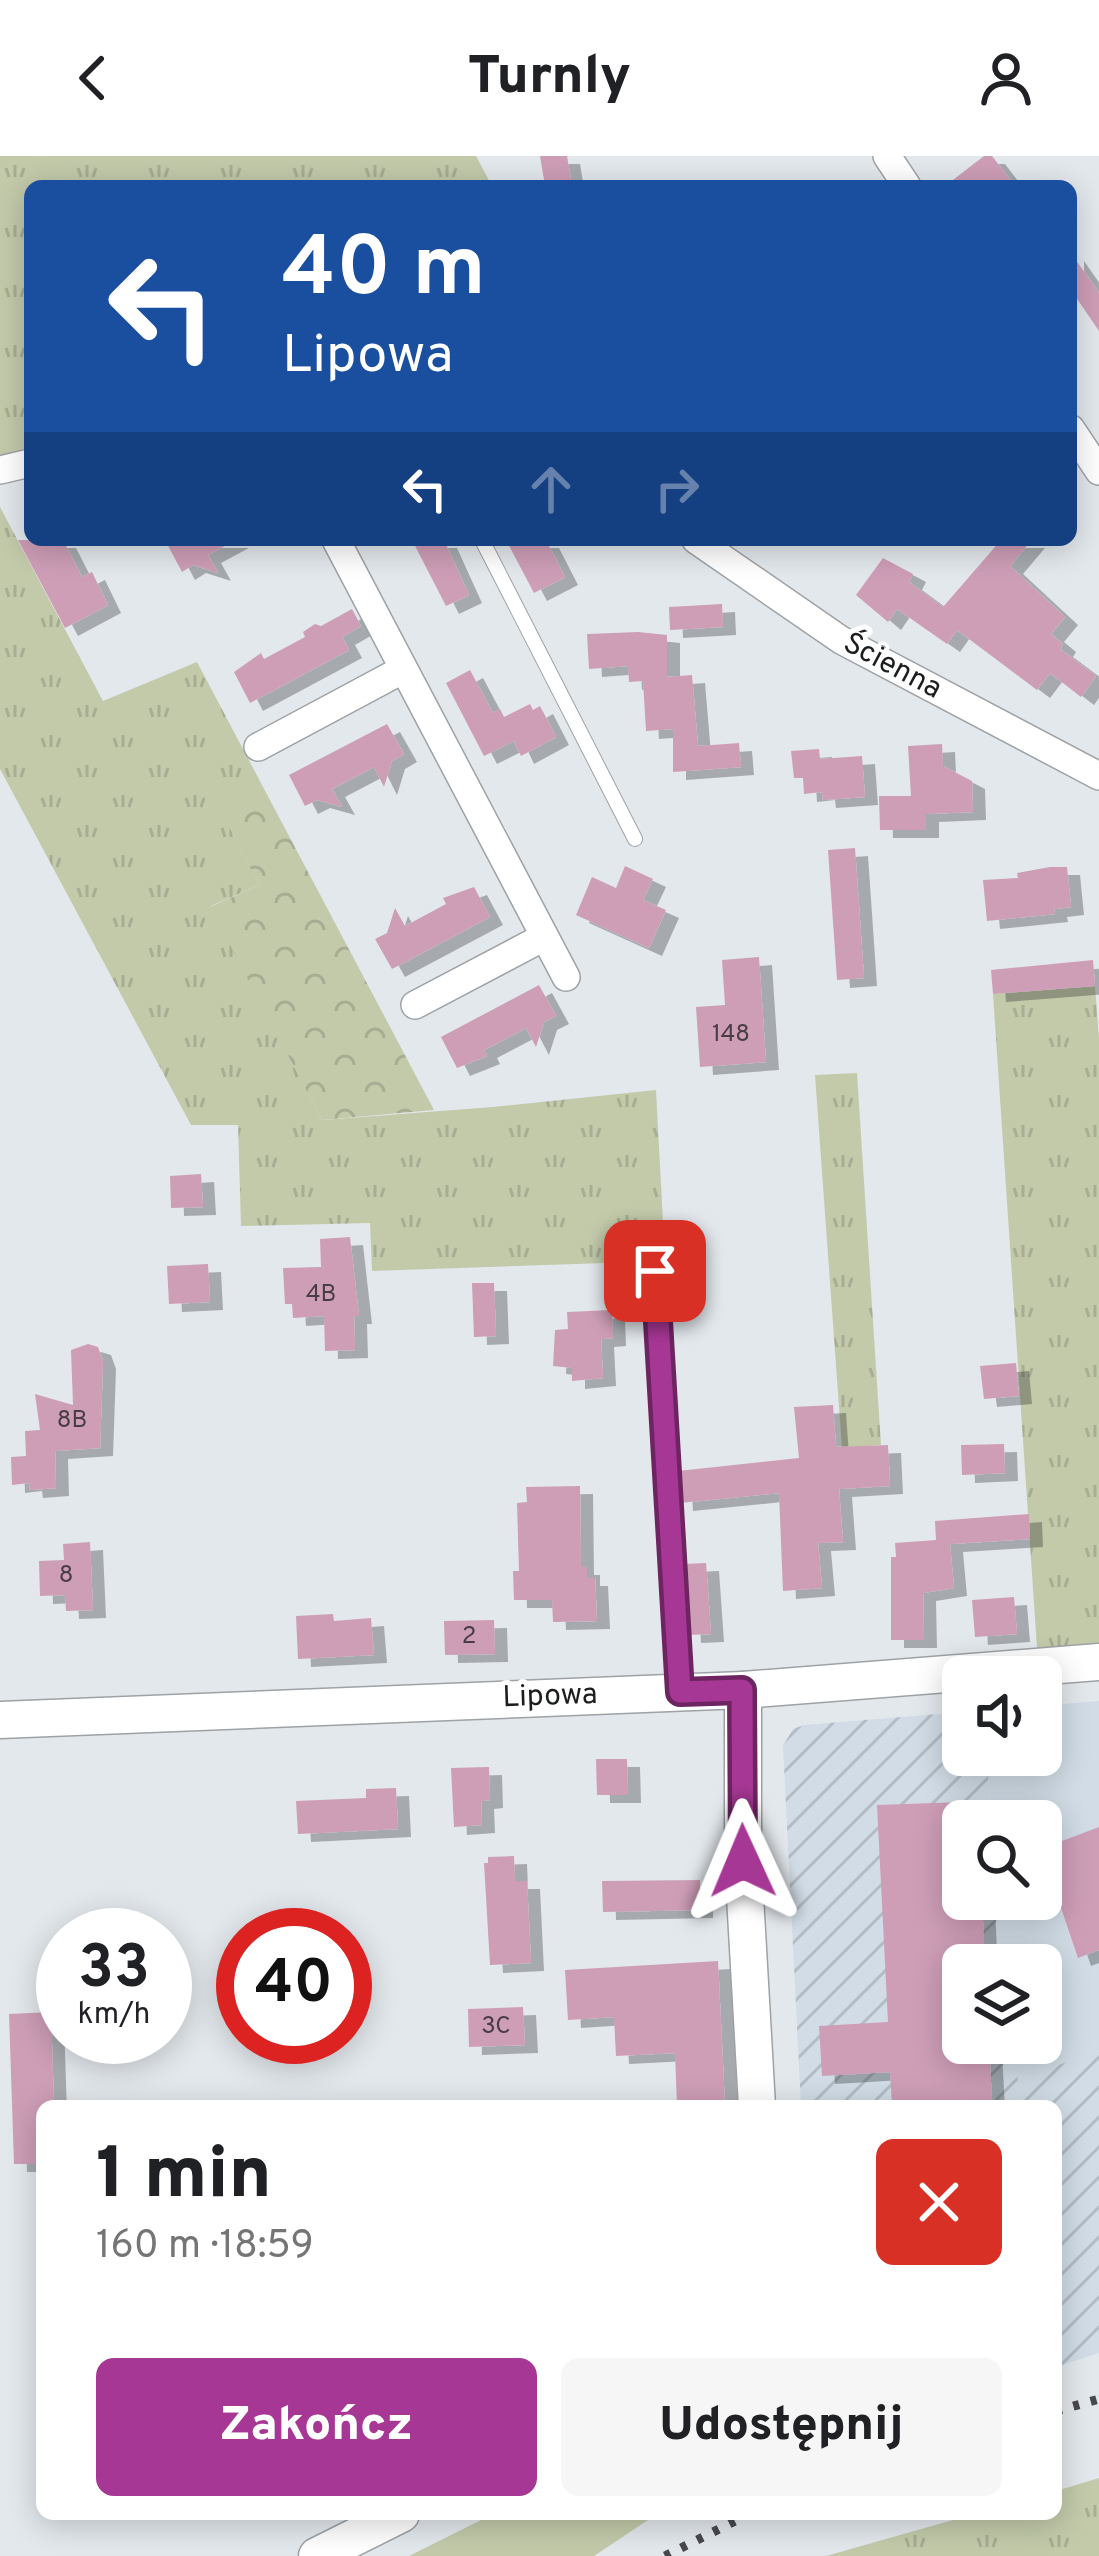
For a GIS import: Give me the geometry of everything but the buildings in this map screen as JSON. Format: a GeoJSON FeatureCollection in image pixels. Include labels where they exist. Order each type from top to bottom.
{"type":"FeatureCollection","features":[{"type":"Feature","properties":{"kind":"street"},"geometry":{"type":"LineString","coordinates":[[1077,438],[1099,471]]}},
{"type":"Feature","properties":{"kind":"street"},"geometry":{"type":"LineString","coordinates":[[340,546],[566,977]]}},
{"type":"Feature","properties":{"kind":"street","name":"Ścienna"},"geometry":{"type":"LineString","coordinates":[[705,546],[841,640],[1099,776]]}},
{"type":"Feature","properties":{"kind":"street"},"geometry":{"type":"LineString","coordinates":[[258,747],[402,670]]}},
{"type":"Feature","properties":{"kind":"street"},"geometry":{"type":"LineString","coordinates":[[415,1005],[544,937]]}},
{"type":"Feature","properties":{"kind":"street","name":"Lipowa"},"geometry":{"type":"LineString","coordinates":[[0,1720],[742,1690],[1099,1662]]}},
{"type":"Feature","properties":{"kind":"street"},"geometry":{"type":"LineString","coordinates":[[742,1690],[743,1861],[757,2100]]}},
{"type":"Feature","properties":{"kind":"street"},"geometry":{"type":"LineString","coordinates":[[317,2556],[389,2520]]}},
{"type":"Feature","properties":{"kind":"lane"},"geometry":{"type":"LineString","coordinates":[[485,546],[635,839]]}},
{"type":"Feature","properties":{"kind":"lane"},"geometry":{"type":"LineString","coordinates":[[655,1271],[680,1692]]}},
{"type":"Feature","properties":{"kind":"shaded area"},"geometry":{"type":"Polygon","coordinates":[[[1099,1701],[1099,2051],[1062,2064],[1062,1944],[999,1944],[997,1920],[1062,1920],[1062,1800],[990,1800],[988,1776],[1062,1776],[1062,1704],[1099,1701]]]}},
{"type":"Feature","properties":{"kind":"shaded area"},"geometry":{"type":"Polygon","coordinates":[[[942,1714],[942,1776],[988,1776],[990,1800],[942,1800],[942,1920],[997,1920],[999,1944],[942,1944],[942,2064],[1014,2064],[1023,2099],[1043,2070],[1099,2051],[1099,2353],[1062,2365],[1062,2100],[801,2100],[783,1746],[793,1729],[942,1714]]]}},
{"type":"Feature","properties":{"kind":"shaded area"},"geometry":{"type":"Polygon","coordinates":[[[1013,2064],[1061,2064],[1043,2070],[1023,2100],[1013,2064]]]}},
{"type":"Feature","properties":{"kind":"green space"},"geometry":{"type":"Polygon","coordinates":[[[0,156],[476,156],[489,180],[24,180],[24,452],[0,458],[0,156]]]}},
{"type":"Feature","properties":{"kind":"green space"},"geometry":{"type":"Polygon","coordinates":[[[0,507],[103,701],[197,662],[262,785],[220,808],[259,885],[211,906],[322,1120],[656,1090],[665,1261],[372,1271],[370,1223],[241,1226],[238,1125],[191,1125],[0,769],[0,507]]]}},
{"type":"Feature","properties":{"kind":"green space"},"geometry":{"type":"Polygon","coordinates":[[[262,785],[434,1110],[322,1120],[210,907],[259,885],[219,807],[262,785]]]}},
{"type":"Feature","properties":{"kind":"green space"},"geometry":{"type":"Polygon","coordinates":[[[1095,986],[1099,1039],[1099,1644],[1037,1648],[993,994],[1095,986]]]}},
{"type":"Feature","properties":{"kind":"green space"},"geometry":{"type":"Polygon","coordinates":[[[857,1073],[881,1445],[842,1448],[815,1075],[857,1073]]]}},
{"type":"Feature","properties":{"kind":"green space"},"geometry":{"type":"Polygon","coordinates":[[[1099,2478],[1099,2556],[826,2556],[953,2520],[1062,2520],[1062,2489],[1099,2478]]]}},
{"type":"Feature","properties":{"kind":"green space"},"geometry":{"type":"Polygon","coordinates":[[[481,2520],[648,2520],[594,2556],[409,2556],[481,2520]]]}},
{"type":"Feature","properties":{"kind":"railway"},"geometry":{"type":"LineString","coordinates":[[1062,2409],[1099,2399]]}},
{"type":"Feature","properties":{"kind":"railway"},"geometry":{"type":"LineString","coordinates":[[665,2556],[737,2520]]}},
{"type":"Feature","properties":{"kind":"route"},"geometry":{"type":"LineString","coordinates":[[655,1271],[680,1692],[742,1690],[743,1861]]}}]}
